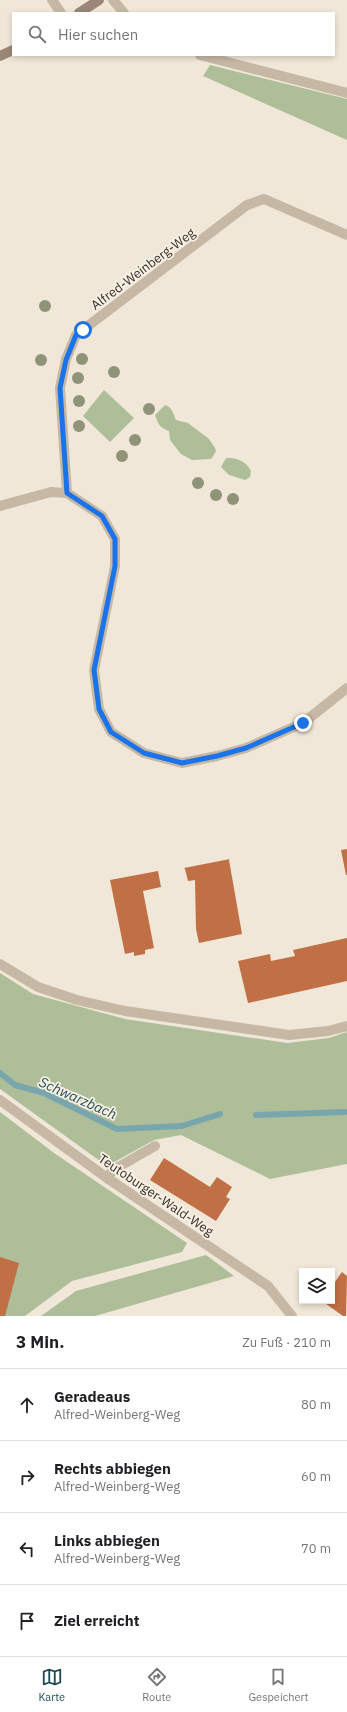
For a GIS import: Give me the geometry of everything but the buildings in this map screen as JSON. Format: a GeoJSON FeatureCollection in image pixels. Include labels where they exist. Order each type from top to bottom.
{"type":"FeatureCollection","features":[{"type":"Feature","properties":{"kind":"main road"},"geometry":{"type":"LineString","coordinates":[[81,12],[99,0]]}},
{"type":"Feature","properties":{"kind":"main road"},"geometry":{"type":"LineString","coordinates":[[0,56],[12,50]]}},
{"type":"Feature","properties":{"kind":"street"},"geometry":{"type":"LineString","coordinates":[[52,0],[60,12]]}},
{"type":"Feature","properties":{"kind":"street"},"geometry":{"type":"LineString","coordinates":[[113,0],[123,12]]}},
{"type":"Feature","properties":{"kind":"street"},"geometry":{"type":"LineString","coordinates":[[204,56],[347,93]]}},
{"type":"Feature","properties":{"kind":"street","name":"Alfred-Weinberg-Weg"},"geometry":{"type":"LineString","coordinates":[[67,493],[60,388],[66,360],[76,335],[247,205],[264,199],[347,235]]}},
{"type":"Feature","properties":{"kind":"street"},"geometry":{"type":"LineString","coordinates":[[0,506],[52,492],[67,493],[102,516],[115,539],[115,566],[94,670],[99,709],[111,732],[144,753],[182,763],[246,748],[303,723],[347,688]]}},
{"type":"Feature","properties":{"kind":"street"},"geometry":{"type":"LineString","coordinates":[[0,964],[38,987],[77,1000],[125,1011],[289,1035],[328,1031],[347,1026]]}},
{"type":"Feature","properties":{"kind":"street","name":"Teutoburger-Wald-Weg"},"geometry":{"type":"LineString","coordinates":[[0,1100],[107,1178],[268,1286],[292,1316]]}},
{"type":"Feature","properties":{"kind":"street"},"geometry":{"type":"LineString","coordinates":[[107,1178],[113,1170],[156,1146]]}},
{"type":"Feature","properties":{"kind":"green space"},"geometry":{"type":"Polygon","coordinates":[[[210,65],[347,99],[347,140],[203,76],[210,65]]]}},
{"type":"Feature","properties":{"kind":"green space"},"geometry":{"type":"Polygon","coordinates":[[[104,390],[134,418],[110,442],[83,416],[104,390]]]}},
{"type":"Feature","properties":{"kind":"green space"},"geometry":{"type":"Polygon","coordinates":[[[165,405],[171,409],[176,420],[188,423],[209,439],[216,451],[212,458],[192,460],[181,454],[170,440],[169,431],[160,425],[155,415],[165,405]]]}},
{"type":"Feature","properties":{"kind":"green space"},"geometry":{"type":"Polygon","coordinates":[[[226,458],[234,458],[246,464],[251,471],[250,477],[245,480],[229,475],[221,467],[226,458]]]}},
{"type":"Feature","properties":{"kind":"green space"},"geometry":{"type":"Polygon","coordinates":[[[0,973],[33,994],[125,1019],[287,1043],[329,1038],[347,1032],[347,1164],[270,1179],[181,1135],[154,1140],[107,1166],[0,1089],[0,973]]]}},
{"type":"Feature","properties":{"kind":"green space"},"geometry":{"type":"Polygon","coordinates":[[[0,1112],[54,1153],[187,1243],[182,1252],[72,1281],[25,1316],[0,1316],[0,1112]]]}},
{"type":"Feature","properties":{"kind":"green space"},"geometry":{"type":"Polygon","coordinates":[[[206,1255],[234,1276],[95,1316],[41,1316],[76,1291],[206,1255]]]}},
{"type":"Feature","properties":{"kind":"waterway","name":"Schwarzbach"},"geometry":{"type":"LineString","coordinates":[[0,1073],[15,1085],[44,1093],[117,1129],[182,1126],[220,1114]]}},
{"type":"Feature","properties":{"kind":"waterway","name":"Schwarzbach"},"geometry":{"type":"LineString","coordinates":[[256,1115],[347,1112]]}},
{"type":"Feature","properties":{"kind":"route"},"geometry":{"type":"LineString","coordinates":[[83,330],[76,335],[66,360],[60,388],[67,493],[102,516],[115,539],[115,566],[94,670],[99,709],[111,732],[144,753],[182,763],[246,748],[303,723]]}}]}
